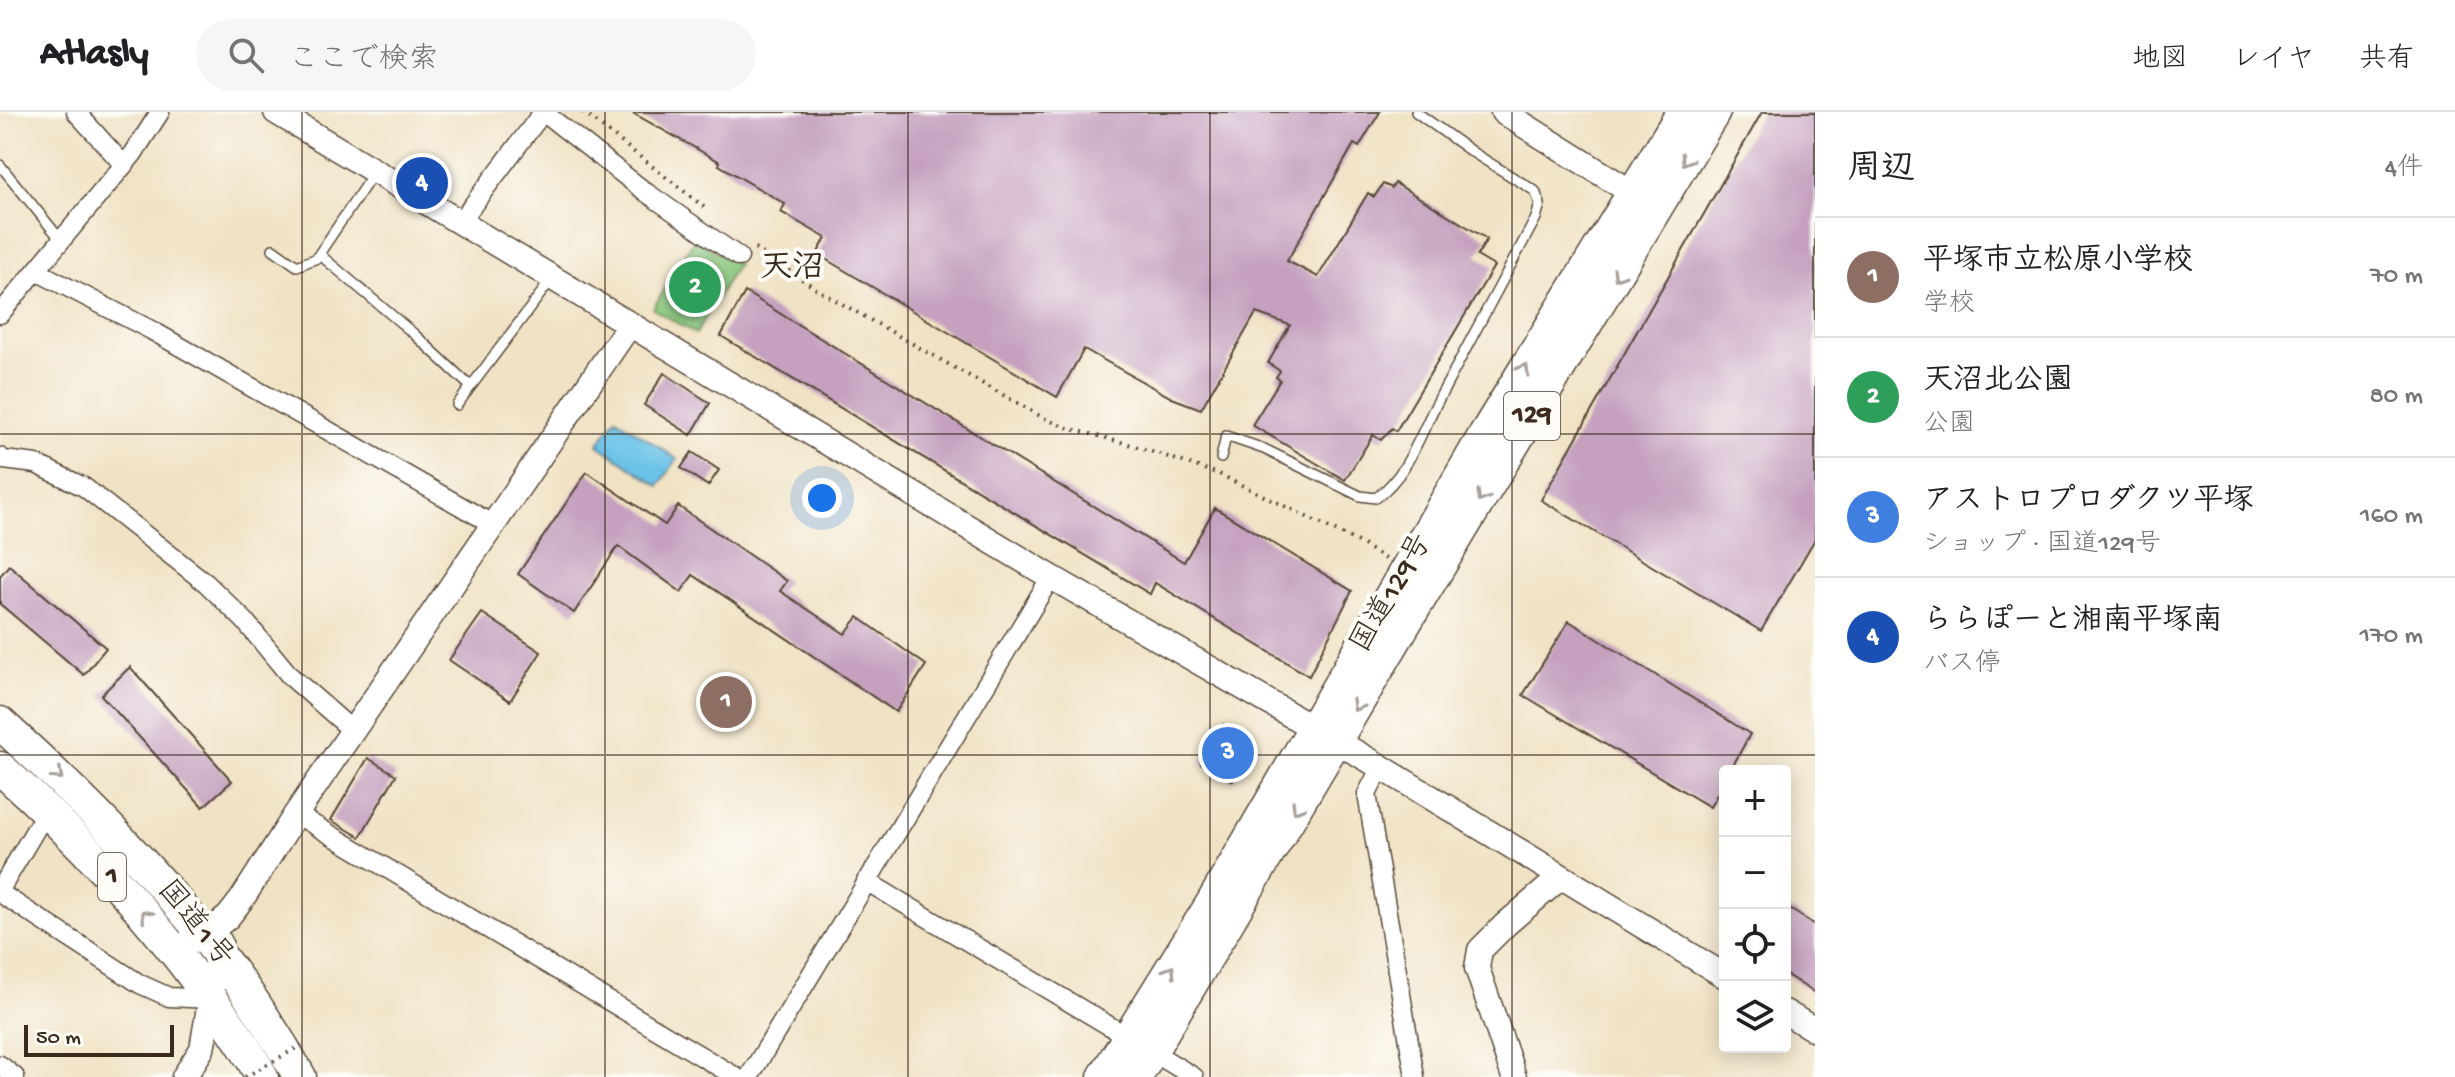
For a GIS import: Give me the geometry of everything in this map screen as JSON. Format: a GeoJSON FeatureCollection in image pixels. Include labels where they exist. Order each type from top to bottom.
{"type":"FeatureCollection","features":[{"type":"Feature","properties":{"kind":"highway","name":"国道129号"},"geometry":{"type":"LineString","coordinates":[[1645,200],[1683,112]]}},
{"type":"Feature","properties":{"kind":"highway","name":"国道129号"},"geometry":{"type":"LineString","coordinates":[[1104,1077],[1138,1055],[1326,735],[1484,436],[1645,200],[1714,112]]}},
{"type":"Feature","properties":{"kind":"highway","name":"国道1号"},"geometry":{"type":"LineString","coordinates":[[0,723],[116,832],[217,934],[228,1011],[262,1077]]}},
{"type":"Feature","properties":{"kind":"highway","name":"国道1号"},"geometry":{"type":"LineString","coordinates":[[0,768],[111,875],[228,1011],[300,1077]]}},
{"type":"Feature","properties":{"kind":"street"},"geometry":{"type":"LineString","coordinates":[[76,112],[123,164]]}},
{"type":"Feature","properties":{"kind":"street"},"geometry":{"type":"LineString","coordinates":[[3,306],[133,154],[160,112]]}},
{"type":"Feature","properties":{"kind":"street"},"geometry":{"type":"LineString","coordinates":[[276,112],[1051,577],[1381,767],[1719,972]]}},
{"type":"Feature","properties":{"kind":"street"},"geometry":{"type":"LineString","coordinates":[[460,222],[543,112],[647,193],[743,250]]}},
{"type":"Feature","properties":{"kind":"street"},"geometry":{"type":"LineString","coordinates":[[1503,112],[1645,200]]}},
{"type":"Feature","properties":{"kind":"street"},"geometry":{"type":"LineString","coordinates":[[36,271],[165,338],[494,525]]}},
{"type":"Feature","properties":{"kind":"street"},"geometry":{"type":"LineString","coordinates":[[173,947],[217,934],[630,324]]}},
{"type":"Feature","properties":{"kind":"street"},"geometry":{"type":"LineString","coordinates":[[0,457],[36,464],[84,487],[206,583],[244,620],[290,676],[354,732]]}},
{"type":"Feature","properties":{"kind":"street"},"geometry":{"type":"LineString","coordinates":[[749,1077],[1051,577]]}},
{"type":"Feature","properties":{"kind":"street"},"geometry":{"type":"LineString","coordinates":[[1381,767],[1367,794],[1415,1077]]}},
{"type":"Feature","properties":{"kind":"street"},"geometry":{"type":"LineString","coordinates":[[47,810],[0,892],[140,984],[169,997],[228,1011]]}},
{"type":"Feature","properties":{"kind":"street"},"geometry":{"type":"LineString","coordinates":[[296,814],[736,1077]]}},
{"type":"Feature","properties":{"kind":"street"},"geometry":{"type":"LineString","coordinates":[[1514,1077],[1477,968],[1480,950],[1561,877]]}},
{"type":"Feature","properties":{"kind":"street"},"geometry":{"type":"LineString","coordinates":[[866,881],[1138,1055],[1194,1077]]}},
{"type":"Feature","properties":{"kind":"street"},"geometry":{"type":"LineString","coordinates":[[184,1077],[228,1011],[217,934]]}},
{"type":"Feature","properties":{"kind":"street"},"geometry":{"type":"LineString","coordinates":[[1791,1016],[1815,1030]]}},
{"type":"Feature","properties":{"kind":"street"},"geometry":{"type":"LineString","coordinates":[[0,1065],[15,1077]]}},
{"type":"Feature","properties":{"kind":"lane"},"geometry":{"type":"LineString","coordinates":[[1221,458],[1226,436],[1264,449],[1360,496],[1376,498],[1386,491],[1410,460],[1427,420],[1536,218],[1540,204],[1535,191],[1416,112]]}},
{"type":"Feature","properties":{"kind":"lane"},"geometry":{"type":"LineString","coordinates":[[0,165],[61,240]]}},
{"type":"Feature","properties":{"kind":"lane"},"geometry":{"type":"LineString","coordinates":[[375,171],[319,254],[469,385]]}},
{"type":"Feature","properties":{"kind":"lane"},"geometry":{"type":"LineString","coordinates":[[273,249],[297,266],[322,256]]}},
{"type":"Feature","properties":{"kind":"lane"},"geometry":{"type":"LineString","coordinates":[[457,405],[553,277]]}},
{"type":"Feature","properties":{"kind":"path"},"geometry":{"type":"LineString","coordinates":[[583,112],[707,210]]}},
{"type":"Feature","properties":{"kind":"path"},"geometry":{"type":"LineString","coordinates":[[743,250],[1042,417],[1064,427],[1132,445],[1219,474],[1360,543],[1389,562]]}},
{"type":"Feature","properties":{"kind":"path"},"geometry":{"type":"LineString","coordinates":[[245,1077],[302,1045]]}},
{"type":"Feature","properties":{"kind":"green space"},"geometry":{"type":"Polygon","coordinates":[[[694,239],[737,264],[696,334],[653,309],[694,239]]]}},
{"type":"Feature","properties":{"kind":"water"},"geometry":{"type":"Polygon","coordinates":[[[616,418],[677,459],[659,486],[598,445],[616,418]]]}},
{"type":"Feature","properties":{"kind":"building"},"geometry":{"type":"Polygon","coordinates":[[[631,112],[1380,112],[1359,147],[1354,144],[1287,261],[1318,277],[1368,193],[1374,197],[1383,184],[1392,188],[1395,183],[1487,239],[1477,256],[1494,266],[1396,431],[1392,428],[1381,440],[1373,435],[1345,480],[1252,425],[1280,380],[1276,377],[1280,371],[1268,363],[1290,325],[1256,313],[1201,409],[1172,398],[1084,349],[1057,397],[817,254],[826,238],[781,212],[785,204],[719,165],[720,162],[631,112]]]}},
{"type":"Feature","properties":{"kind":"building"},"geometry":{"type":"Polygon","coordinates":[[[1762,112],[1815,112],[1815,539],[1761,631],[1541,500],[1762,112]]]}},
{"type":"Feature","properties":{"kind":"building"},"geometry":{"type":"Polygon","coordinates":[[[745,292],[1184,562],[1215,508],[1352,591],[1309,676],[1155,583],[1150,594],[721,336],[745,292]]]}},
{"type":"Feature","properties":{"kind":"building"},"geometry":{"type":"Polygon","coordinates":[[[664,373],[710,403],[691,435],[644,405],[664,373]]]}},
{"type":"Feature","properties":{"kind":"building"},"geometry":{"type":"Polygon","coordinates":[[[692,452],[719,470],[708,486],[681,468],[692,452]]]}},
{"type":"Feature","properties":{"kind":"building"},"geometry":{"type":"Polygon","coordinates":[[[587,472],[665,525],[678,506],[787,581],[780,591],[845,634],[858,617],[926,665],[896,712],[693,575],[681,592],[618,546],[574,613],[518,574],[587,472]]]}},
{"type":"Feature","properties":{"kind":"building"},"geometry":{"type":"Polygon","coordinates":[[[9,565],[106,648],[84,675],[0,604],[0,576],[9,565]]]}},
{"type":"Feature","properties":{"kind":"building"},"geometry":{"type":"Polygon","coordinates":[[[482,613],[541,652],[510,701],[449,660],[482,613]]]}},
{"type":"Feature","properties":{"kind":"building"},"geometry":{"type":"Polygon","coordinates":[[[1569,621],[1750,734],[1733,765],[1719,765],[1719,791],[1710,807],[1523,695],[1569,621]]]}},
{"type":"Feature","properties":{"kind":"building"},"geometry":{"type":"Polygon","coordinates":[[[130,667],[232,781],[203,807],[101,695],[130,667]]]}},
{"type":"Feature","properties":{"kind":"building"},"geometry":{"type":"Polygon","coordinates":[[[1223,724],[1255,742],[1233,781],[1201,763],[1223,724]]]}},
{"type":"Feature","properties":{"kind":"building"},"geometry":{"type":"Polygon","coordinates":[[[368,758],[396,775],[360,837],[331,820],[368,758]]]}},
{"type":"Feature","properties":{"kind":"building"},"geometry":{"type":"Polygon","coordinates":[[[1791,910],[1815,925],[1815,993],[1791,978],[1791,910]]]}},
{"type":"Feature","properties":{"kind":"place","name":"ららぽーと湘南平塚南"},"geometry":{"type":"Point","coordinates":[422,183]}},
{"type":"Feature","properties":{"kind":"place","name":"天沼北公園"},"geometry":{"type":"Point","coordinates":[695,287]}},
{"type":"Feature","properties":{"kind":"place","name":"平塚市立松原小学校"},"geometry":{"type":"Point","coordinates":[726,702]}},
{"type":"Feature","properties":{"kind":"place","name":"アストロプロダクツ平塚"},"geometry":{"type":"Point","coordinates":[1228,753]}},
{"type":"Feature","properties":{"kind":"district","name":"天沼"},"geometry":{"type":"Point","coordinates":[792,270]}}]}
